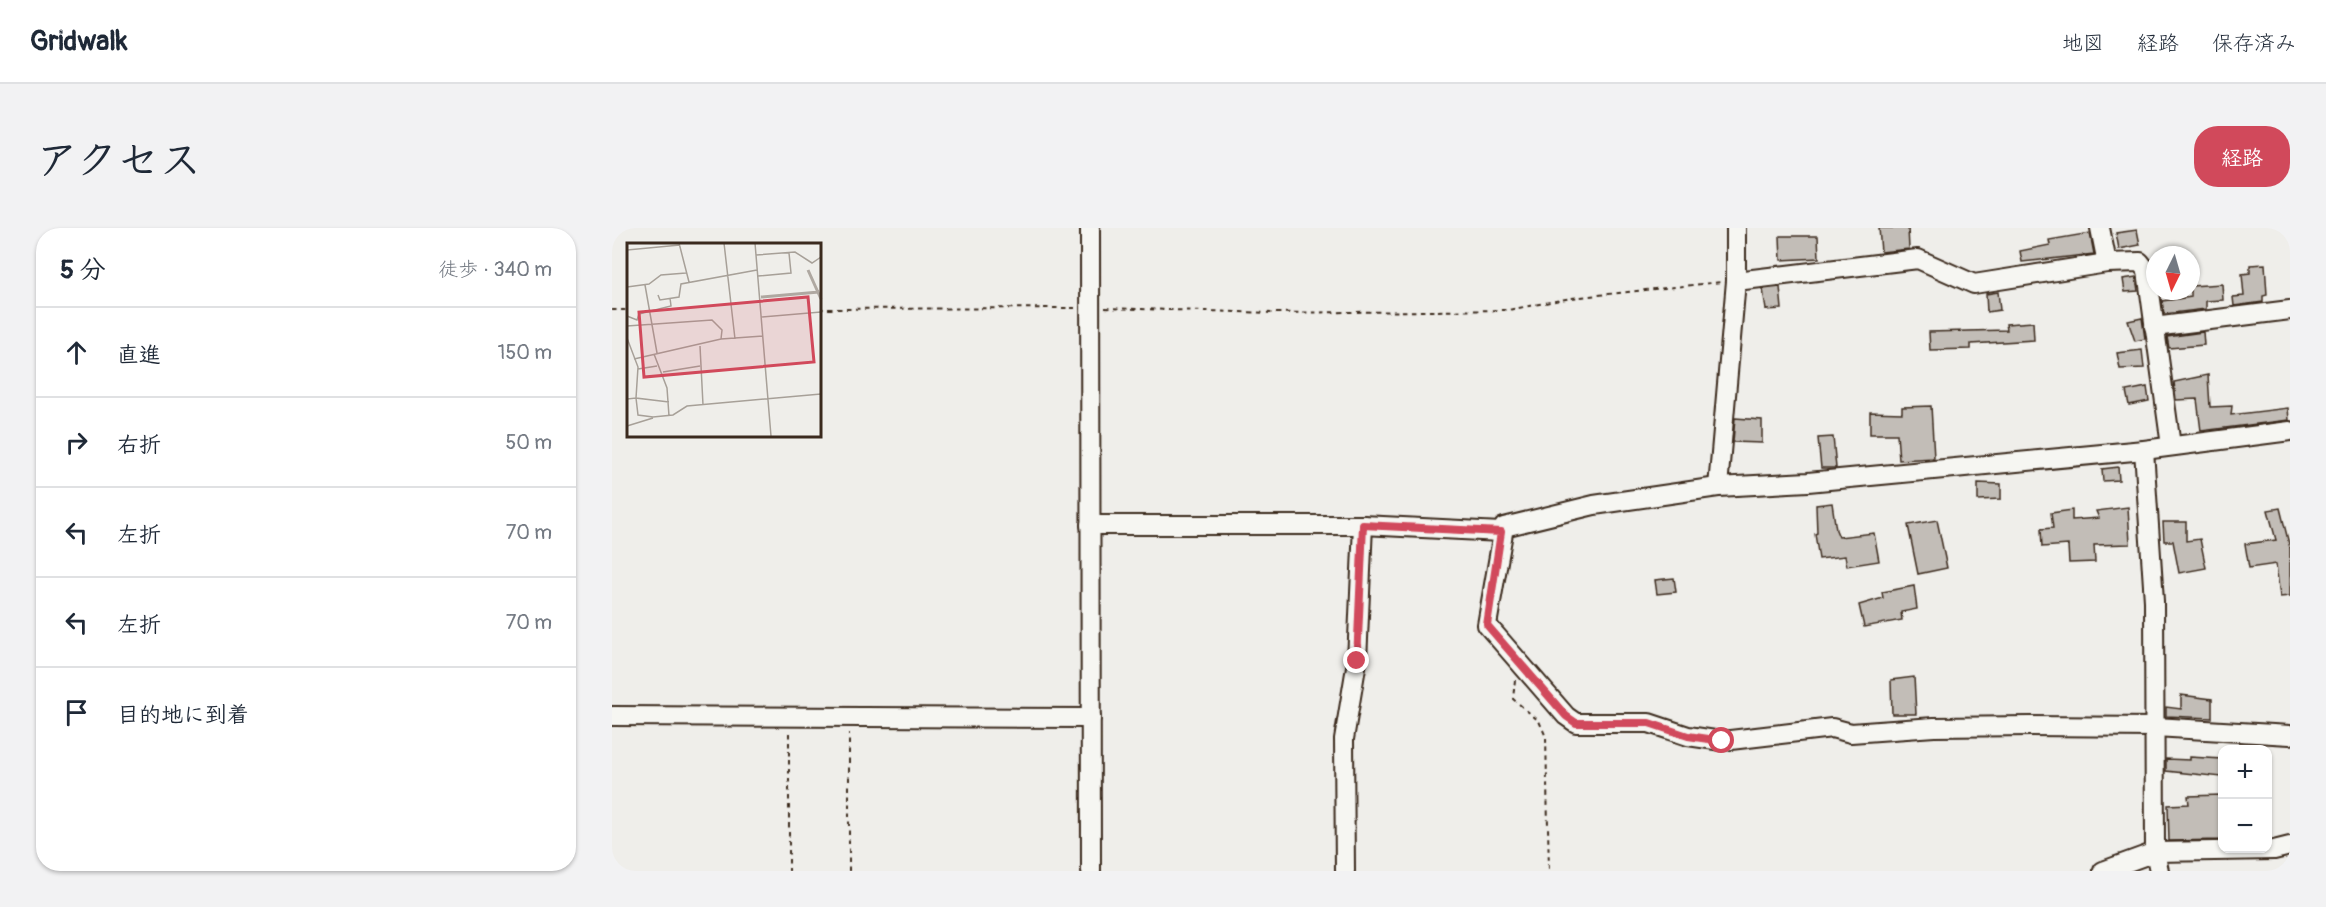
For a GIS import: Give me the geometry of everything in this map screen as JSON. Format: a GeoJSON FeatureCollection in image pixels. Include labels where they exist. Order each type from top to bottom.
{"type":"FeatureCollection","features":[{"type":"Feature","properties":{"kind":"street"},"geometry":{"type":"LineString","coordinates":[[1090,228],[1091,871]]}},
{"type":"Feature","properties":{"kind":"street"},"geometry":{"type":"LineString","coordinates":[[1718,487],[1736,281],[1736,228]]}},
{"type":"Feature","properties":{"kind":"street"},"geometry":{"type":"LineString","coordinates":[[2100,228],[2107,263]]}},
{"type":"Feature","properties":{"kind":"street"},"geometry":{"type":"LineString","coordinates":[[1736,281],[1918,259],[1974,284],[2136,260],[2146,268],[2171,446]]}},
{"type":"Feature","properties":{"kind":"street"},"geometry":{"type":"LineString","coordinates":[[2154,327],[2231,315],[2290,310]]}},
{"type":"Feature","properties":{"kind":"street"},"geometry":{"type":"LineString","coordinates":[[2290,431],[2144,450],[1808,482],[1718,487],[1594,505],[1504,527],[1501,532],[1487,625],[1566,716],[1576,723],[1649,723],[1688,736],[1722,741],[1832,728],[1851,733],[1934,727],[2155,727],[2290,735]]}},
{"type":"Feature","properties":{"kind":"street"},"geometry":{"type":"LineString","coordinates":[[2144,450],[2154,601],[2155,852],[2159,871]]}},
{"type":"Feature","properties":{"kind":"street"},"geometry":{"type":"LineString","coordinates":[[1090,525],[1363,525],[1501,532]]}},
{"type":"Feature","properties":{"kind":"street"},"geometry":{"type":"LineString","coordinates":[[1345,871],[1344,739],[1357,661],[1363,525]]}},
{"type":"Feature","properties":{"kind":"street"},"geometry":{"type":"LineString","coordinates":[[612,716],[1091,718]]}},
{"type":"Feature","properties":{"kind":"street"},"geometry":{"type":"LineString","coordinates":[[2103,871],[2155,852],[2274,850],[2290,846]]}},
{"type":"Feature","properties":{"kind":"path"},"geometry":{"type":"LineString","coordinates":[[820,309],[1091,308],[1272,313],[1508,310],[1571,298],[1736,281]]}},
{"type":"Feature","properties":{"kind":"path"},"geometry":{"type":"LineString","coordinates":[[1518,662],[1513,699],[1539,721],[1546,738],[1549,871]]}},
{"type":"Feature","properties":{"kind":"path"},"geometry":{"type":"LineString","coordinates":[[789,716],[789,871]]}},
{"type":"Feature","properties":{"kind":"path"},"geometry":{"type":"LineString","coordinates":[[849,717],[849,871]]}},
{"type":"Feature","properties":{"kind":"building"},"geometry":{"type":"Polygon","coordinates":[[[1879,228],[1908,228],[1909,249],[1881,252],[1879,228]]]}},
{"type":"Feature","properties":{"kind":"building"},"geometry":{"type":"Polygon","coordinates":[[[2137,230],[2140,245],[2119,249],[2116,233],[2137,230]]]}},
{"type":"Feature","properties":{"kind":"building"},"geometry":{"type":"Polygon","coordinates":[[[2090,233],[2094,254],[2022,262],[2020,251],[2050,245],[2049,240],[2090,233]]]}},
{"type":"Feature","properties":{"kind":"building"},"geometry":{"type":"Polygon","coordinates":[[[1780,236],[1818,236],[1819,258],[1781,260],[1780,236]]]}},
{"type":"Feature","properties":{"kind":"building"},"geometry":{"type":"Polygon","coordinates":[[[2265,264],[2267,295],[2263,296],[2263,302],[2234,306],[2233,297],[2244,296],[2242,274],[2250,273],[2250,265],[2265,264]]]}},
{"type":"Feature","properties":{"kind":"building"},"geometry":{"type":"Polygon","coordinates":[[[2136,277],[2138,291],[2125,292],[2123,279],[2136,277]]]}},
{"type":"Feature","properties":{"kind":"building"},"geometry":{"type":"Polygon","coordinates":[[[2222,284],[2223,300],[2206,301],[2206,309],[2164,314],[2162,301],[2200,300],[2200,285],[2222,284]]]}},
{"type":"Feature","properties":{"kind":"building"},"geometry":{"type":"Polygon","coordinates":[[[1780,287],[1782,309],[1766,310],[1763,289],[1780,287]]]}},
{"type":"Feature","properties":{"kind":"building"},"geometry":{"type":"Polygon","coordinates":[[[1998,292],[2000,310],[1987,312],[1986,294],[1998,292]]]}},
{"type":"Feature","properties":{"kind":"building"},"geometry":{"type":"Polygon","coordinates":[[[2142,318],[2145,339],[2135,341],[2128,321],[2142,318]]]}},
{"type":"Feature","properties":{"kind":"building"},"geometry":{"type":"Polygon","coordinates":[[[2033,322],[2034,340],[1971,344],[1971,349],[1930,350],[1929,332],[2007,330],[2006,324],[2033,322]]]}},
{"type":"Feature","properties":{"kind":"building"},"geometry":{"type":"Polygon","coordinates":[[[2203,332],[2204,345],[2169,348],[2167,337],[2203,332]]]}},
{"type":"Feature","properties":{"kind":"building"},"geometry":{"type":"Polygon","coordinates":[[[2142,350],[2144,368],[2120,369],[2117,353],[2142,350]]]}},
{"type":"Feature","properties":{"kind":"building"},"geometry":{"type":"Polygon","coordinates":[[[2208,375],[2210,407],[2232,406],[2231,415],[2288,408],[2289,420],[2201,431],[2197,399],[2176,400],[2174,382],[2208,375]]]}},
{"type":"Feature","properties":{"kind":"building"},"geometry":{"type":"Polygon","coordinates":[[[2147,387],[2149,401],[2129,405],[2126,391],[2147,387]]]}},
{"type":"Feature","properties":{"kind":"building"},"geometry":{"type":"Polygon","coordinates":[[[1931,406],[1934,458],[1899,460],[1897,434],[1870,434],[1870,412],[1902,413],[1902,407],[1931,406]]]}},
{"type":"Feature","properties":{"kind":"building"},"geometry":{"type":"Polygon","coordinates":[[[1735,418],[1762,420],[1762,443],[1733,442],[1735,418]]]}},
{"type":"Feature","properties":{"kind":"building"},"geometry":{"type":"Polygon","coordinates":[[[1833,437],[1836,468],[1821,468],[1818,438],[1833,437]]]}},
{"type":"Feature","properties":{"kind":"building"},"geometry":{"type":"Polygon","coordinates":[[[2118,467],[2119,480],[2103,481],[2102,469],[2118,467]]]}},
{"type":"Feature","properties":{"kind":"building"},"geometry":{"type":"Polygon","coordinates":[[[1978,483],[2001,484],[2001,499],[1978,500],[1978,483]]]}},
{"type":"Feature","properties":{"kind":"building"},"geometry":{"type":"Polygon","coordinates":[[[1832,503],[1839,537],[1874,533],[1879,561],[1847,566],[1845,556],[1819,559],[1815,534],[1817,533],[1816,505],[1832,503]]]}},
{"type":"Feature","properties":{"kind":"building"},"geometry":{"type":"Polygon","coordinates":[[[2128,507],[2130,544],[2094,545],[2095,562],[2069,563],[2068,545],[2042,547],[2041,529],[2053,528],[2051,513],[2072,510],[2072,520],[2099,518],[2096,511],[2128,507]]]}},
{"type":"Feature","properties":{"kind":"building"},"geometry":{"type":"Polygon","coordinates":[[[2280,508],[2290,548],[2290,596],[2280,597],[2276,564],[2249,568],[2245,544],[2276,540],[2268,510],[2280,508]]]}},
{"type":"Feature","properties":{"kind":"building"},"geometry":{"type":"Polygon","coordinates":[[[1937,520],[1947,568],[1918,574],[1908,525],[1937,520]]]}},
{"type":"Feature","properties":{"kind":"building"},"geometry":{"type":"Polygon","coordinates":[[[2163,522],[2186,522],[2186,541],[2200,539],[2206,568],[2179,573],[2173,541],[2164,541],[2163,522]]]}},
{"type":"Feature","properties":{"kind":"building"},"geometry":{"type":"Polygon","coordinates":[[[1674,578],[1676,592],[1657,594],[1655,580],[1674,578]]]}},
{"type":"Feature","properties":{"kind":"building"},"geometry":{"type":"Polygon","coordinates":[[[1914,586],[1917,609],[1901,612],[1902,620],[1864,627],[1859,605],[1883,598],[1882,592],[1914,586]]]}},
{"type":"Feature","properties":{"kind":"building"},"geometry":{"type":"Polygon","coordinates":[[[1914,677],[1916,714],[1892,714],[1891,680],[1914,677]]]}},
{"type":"Feature","properties":{"kind":"building"},"geometry":{"type":"Polygon","coordinates":[[[2181,695],[2212,699],[2212,718],[2166,716],[2166,707],[2181,709],[2181,695]]]}},
{"type":"Feature","properties":{"kind":"building"},"geometry":{"type":"Polygon","coordinates":[[[2190,757],[2218,759],[2218,777],[2166,771],[2166,759],[2190,760],[2190,757]]]}},
{"type":"Feature","properties":{"kind":"building"},"geometry":{"type":"Polygon","coordinates":[[[2218,795],[2218,840],[2169,841],[2168,805],[2189,804],[2188,796],[2218,795]]]}},
{"type":"Feature","properties":{"kind":"route"},"geometry":{"type":"LineString","coordinates":[[1357,661],[1363,525],[1501,532],[1487,625],[1566,716],[1576,723],[1649,723],[1688,736],[1722,741]]}}]}
